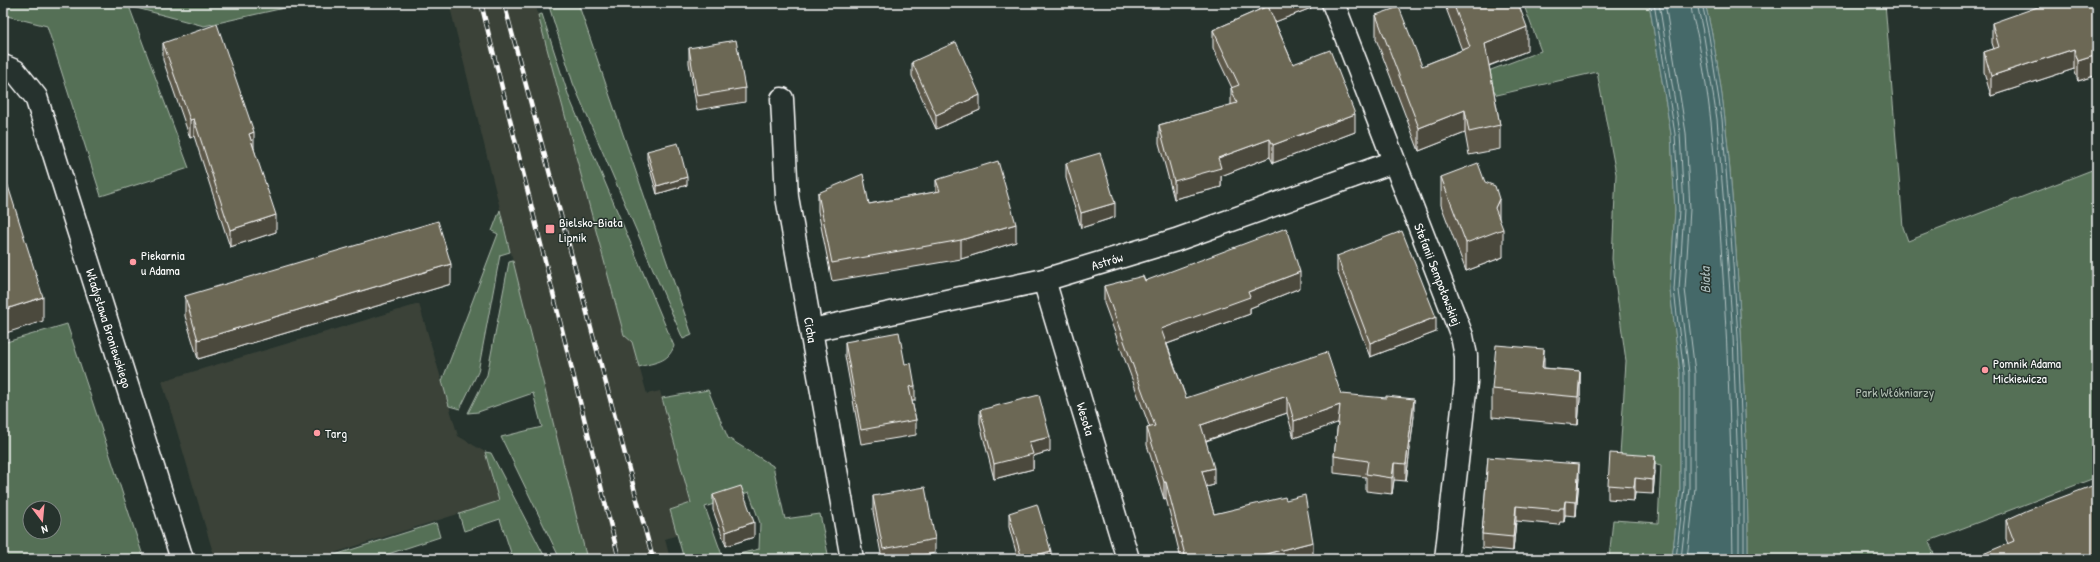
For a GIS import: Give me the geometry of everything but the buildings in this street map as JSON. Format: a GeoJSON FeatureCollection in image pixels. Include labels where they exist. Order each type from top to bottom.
{"type":"FeatureCollection","features":[{"type":"Feature","properties":{"kind":"street","name":"Stefanii Sempołowskiej"},"geometry":{"type":"LineString","coordinates":[[1333,3],[1393,162],[1462,336],[1466,356],[1466,382],[1446,559]]}},
{"type":"Feature","properties":{"kind":"street","name":"Władysława Broniewskiego"},"geometry":{"type":"LineString","coordinates":[[3,66],[15,71],[36,97],[182,559]]}},
{"type":"Feature","properties":{"kind":"street","name":"Cicha"},"geometry":{"type":"LineString","coordinates":[[782,99],[787,197],[852,559]]}},
{"type":"Feature","properties":{"kind":"street","name":"Astrów"},"geometry":{"type":"LineString","coordinates":[[812,330],[1044,280],[1176,240],[1393,162]]}},
{"type":"Feature","properties":{"kind":"street","name":"Wesoła"},"geometry":{"type":"LineString","coordinates":[[1044,280],[1128,559]]}},
{"type":"Feature","properties":{"kind":"shaded area"},"geometry":{"type":"Polygon","coordinates":[[[449,3],[535,3],[624,335],[632,342],[647,394],[660,391],[691,504],[670,510],[678,535],[665,539],[670,559],[602,559],[601,556],[587,559],[449,3]]]}},
{"type":"Feature","properties":{"kind":"shaded area","name":"Targ"},"geometry":{"type":"Polygon","coordinates":[[[419,304],[458,436],[485,452],[499,501],[315,559],[215,559],[162,381],[419,304]]]}},
{"type":"Feature","properties":{"kind":"green space"},"geometry":{"type":"Polygon","coordinates":[[[3,3],[306,3],[204,26],[129,6],[189,168],[101,196],[47,26],[3,15],[3,3]]]}},
{"type":"Feature","properties":{"kind":"green space"},"geometry":{"type":"Polygon","coordinates":[[[535,3],[548,3],[536,6],[535,3]]]}},
{"type":"Feature","properties":{"kind":"green space"},"geometry":{"type":"Polygon","coordinates":[[[548,3],[578,3],[692,335],[683,339],[573,83],[548,3]]]}},
{"type":"Feature","properties":{"kind":"green space"},"geometry":{"type":"Polygon","coordinates":[[[1523,3],[1649,3],[1671,134],[1675,210],[1670,290],[1680,373],[1680,489],[1672,559],[1609,559],[1613,520],[1658,523],[1661,465],[1620,455],[1626,361],[1612,259],[1616,174],[1597,72],[1497,95],[1483,73],[1541,51],[1523,3]]]}},
{"type":"Feature","properties":{"kind":"green space","name":"Park Włókniarzy"},"geometry":{"type":"Polygon","coordinates":[[[1705,3],[1885,3],[1903,227],[1908,241],[2097,168],[2097,477],[1929,541],[1936,559],[1748,559],[1745,405],[1739,290],[1726,127],[1712,34],[1705,3]]]}},
{"type":"Feature","properties":{"kind":"green space"},"geometry":{"type":"Polygon","coordinates":[[[542,14],[569,97],[674,346],[665,359],[656,363],[639,367],[632,342],[624,335],[538,15],[542,14]]]}},
{"type":"Feature","properties":{"kind":"green space"},"geometry":{"type":"Polygon","coordinates":[[[500,210],[510,252],[500,255],[478,372],[460,409],[449,406],[442,381],[498,234],[492,231],[500,210]]]}},
{"type":"Feature","properties":{"kind":"green space"},"geometry":{"type":"Polygon","coordinates":[[[513,261],[587,559],[560,559],[501,437],[542,427],[533,393],[478,412],[468,413],[487,375],[509,262],[513,261]]]}},
{"type":"Feature","properties":{"kind":"green space"},"geometry":{"type":"Polygon","coordinates":[[[67,324],[144,559],[3,559],[3,343],[67,324]]]}},
{"type":"Feature","properties":{"kind":"green space"},"geometry":{"type":"Polygon","coordinates":[[[708,390],[728,438],[773,466],[785,519],[820,514],[829,559],[684,559],[670,510],[691,503],[662,398],[708,390]],[[749,492],[705,507],[723,558],[759,549],[760,523],[749,492]]]}},
{"type":"Feature","properties":{"kind":"green space"},"geometry":{"type":"Polygon","coordinates":[[[485,452],[491,453],[546,559],[513,559],[500,519],[464,531],[459,514],[499,501],[485,452]]]}},
{"type":"Feature","properties":{"kind":"green space"},"geometry":{"type":"Polygon","coordinates":[[[436,523],[440,537],[373,559],[322,559],[436,523]]]}},
{"type":"Feature","properties":{"kind":"water","name":"Biała"},"geometry":{"type":"Polygon","coordinates":[[[1649,3],[1705,3],[1712,34],[1726,127],[1739,290],[1746,443],[1748,559],[1672,559],[1680,489],[1680,373],[1670,290],[1675,210],[1671,134],[1649,3]]]}},
{"type":"Feature","properties":{"kind":"railway"},"geometry":{"type":"LineString","coordinates":[[481,3],[619,559]]}},
{"type":"Feature","properties":{"kind":"railway"},"geometry":{"type":"LineString","coordinates":[[504,3],[653,559]]}},
{"type":"Feature","properties":{"kind":"place","name":"Bielsko-Biała Lipnik"},"geometry":{"type":"Point","coordinates":[550,229]}},
{"type":"Feature","properties":{"kind":"place","name":"Piekarnia u Adama"},"geometry":{"type":"Point","coordinates":[133,262]}},
{"type":"Feature","properties":{"kind":"place","name":"Pomnik Adama Mickiewicza"},"geometry":{"type":"Point","coordinates":[1985,370]}},
{"type":"Feature","properties":{"kind":"place","name":"Targ"},"geometry":{"type":"Point","coordinates":[317,433]}}]}
